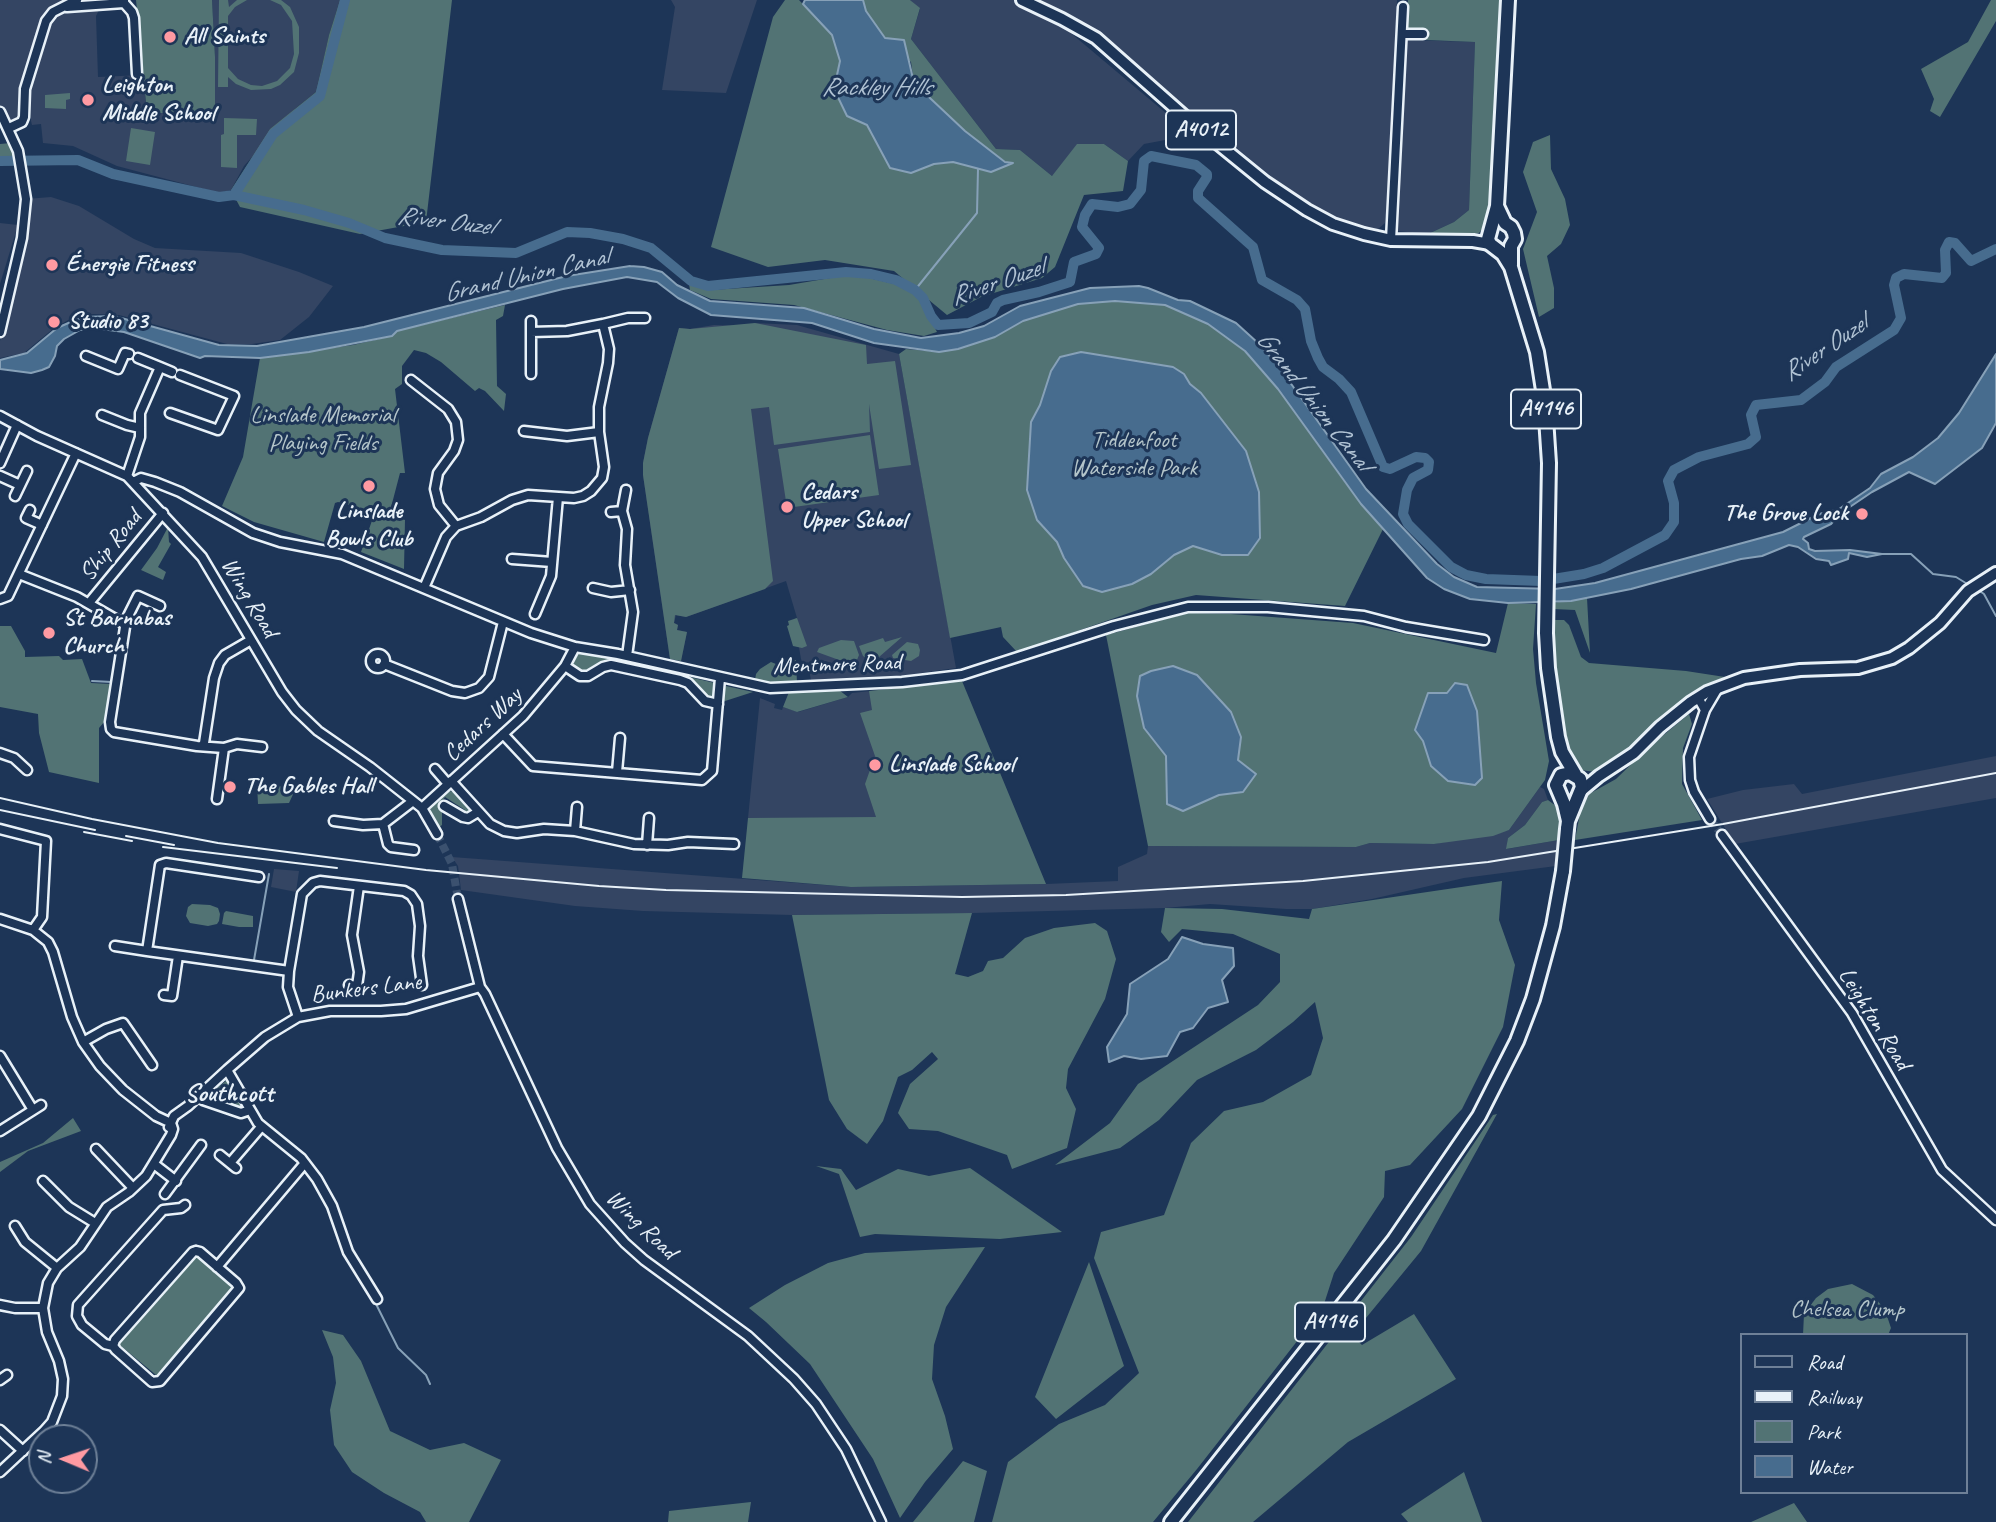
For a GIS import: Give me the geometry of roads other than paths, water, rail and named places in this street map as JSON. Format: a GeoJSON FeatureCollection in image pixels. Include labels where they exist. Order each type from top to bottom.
{"type":"FeatureCollection","features":[{"type":"Feature","properties":{"kind":"highway","name":"A4146"},"geometry":{"type":"LineString","coordinates":[[1508,0],[1497,206],[1498,237],[1511,267],[1537,352],[1545,403],[1549,463],[1546,632],[1551,701],[1562,752],[1576,775]]}},
{"type":"Feature","properties":{"kind":"highway","name":"A4146"},"geometry":{"type":"LineString","coordinates":[[1558,779],[1562,752]]}},
{"type":"Feature","properties":{"kind":"highway"},"geometry":{"type":"LineString","coordinates":[[1566,773],[1576,775],[1582,783],[1580,793],[1570,799],[1561,796],[1556,789],[1558,779],[1566,773]]}},
{"type":"Feature","properties":{"kind":"highway","name":"A4146"},"geometry":{"type":"LineString","coordinates":[[1171,1522],[1394,1240],[1479,1116],[1517,1041],[1533,999],[1553,926],[1568,825],[1580,793]]}},
{"type":"Feature","properties":{"kind":"highway","name":"A4146"},"geometry":{"type":"LineString","coordinates":[[1561,796],[1568,825]]}},
{"type":"Feature","properties":{"kind":"main road","name":"A4012"},"geometry":{"type":"LineString","coordinates":[[1022,0],[1096,38],[1190,121],[1288,198],[1333,224],[1391,240],[1473,241],[1498,237]]}},
{"type":"Feature","properties":{"kind":"main road"},"geometry":{"type":"LineString","coordinates":[[1580,793],[1599,775],[1634,754],[1693,700],[1720,686],[1744,678],[1858,668],[1892,658],[1940,623],[1968,591],[1996,573]]}},
{"type":"Feature","properties":{"kind":"main road"},"geometry":{"type":"LineString","coordinates":[[1576,775],[1599,775]]}},
{"type":"Feature","properties":{"kind":"street"},"geometry":{"type":"LineString","coordinates":[[9,128],[22,121],[25,89],[46,21],[60,4],[77,0]]}},
{"type":"Feature","properties":{"kind":"street"},"geometry":{"type":"LineString","coordinates":[[60,4],[124,1],[134,18],[137,74]]}},
{"type":"Feature","properties":{"kind":"street"},"geometry":{"type":"LineString","coordinates":[[1391,240],[1404,7]]}},
{"type":"Feature","properties":{"kind":"street"},"geometry":{"type":"LineString","coordinates":[[1402,34],[1423,34]]}},
{"type":"Feature","properties":{"kind":"street"},"geometry":{"type":"LineString","coordinates":[[0,112],[18,151],[26,199],[23,230],[4,292],[1,328]]}},
{"type":"Feature","properties":{"kind":"street"},"geometry":{"type":"LineString","coordinates":[[0,303],[1,328]]}},
{"type":"Feature","properties":{"kind":"street"},"geometry":{"type":"LineString","coordinates":[[531,332],[567,331],[628,318],[645,318]]}},
{"type":"Feature","properties":{"kind":"street"},"geometry":{"type":"LineString","coordinates":[[531,321],[531,374]]}},
{"type":"Feature","properties":{"kind":"street"},"geometry":{"type":"LineString","coordinates":[[424,588],[446,537],[456,526],[528,495],[583,496],[597,485],[604,467],[599,407],[609,349],[603,324]]}},
{"type":"Feature","properties":{"kind":"street"},"geometry":{"type":"LineString","coordinates":[[86,356],[118,369],[125,353],[234,396],[218,430],[170,413]]}},
{"type":"Feature","properties":{"kind":"street"},"geometry":{"type":"LineString","coordinates":[[130,479],[140,437],[140,413],[160,367]]}},
{"type":"Feature","properties":{"kind":"street"},"geometry":{"type":"LineString","coordinates":[[411,380],[448,409],[456,422],[458,440],[454,451],[438,473],[435,489],[439,505],[456,526]]}},
{"type":"Feature","properties":{"kind":"street"},"geometry":{"type":"LineString","coordinates":[[103,415],[140,428]]}},
{"type":"Feature","properties":{"kind":"street","name":"Wing Road"},"geometry":{"type":"LineString","coordinates":[[0,416],[130,479],[202,557],[296,710],[318,731],[381,775],[422,808],[437,834]]}},
{"type":"Feature","properties":{"kind":"street"},"geometry":{"type":"LineString","coordinates":[[0,463],[17,425]]}},
{"type":"Feature","properties":{"kind":"street"},"geometry":{"type":"LineString","coordinates":[[524,431],[566,436],[599,432]]}},
{"type":"Feature","properties":{"kind":"street"},"geometry":{"type":"LineString","coordinates":[[0,599],[8,596],[76,453]]}},
{"type":"Feature","properties":{"kind":"street"},"geometry":{"type":"LineString","coordinates":[[15,496],[27,471]]}},
{"type":"Feature","properties":{"kind":"street"},"geometry":{"type":"LineString","coordinates":[[0,476],[20,485]]}},
{"type":"Feature","properties":{"kind":"street","name":"Mentmore Road"},"geometry":{"type":"LineString","coordinates":[[130,479],[141,478],[180,492],[253,533],[280,542],[341,554],[503,622],[575,647],[770,688],[902,682],[962,675],[1135,620],[1188,607],[1268,607],[1352,615],[1484,640]]}},
{"type":"Feature","properties":{"kind":"street"},"geometry":{"type":"LineString","coordinates":[[626,490],[622,511],[627,529],[625,565],[633,622],[627,656]]}},
{"type":"Feature","properties":{"kind":"street"},"geometry":{"type":"LineString","coordinates":[[535,614],[551,576],[558,497]]}},
{"type":"Feature","properties":{"kind":"street"},"geometry":{"type":"LineString","coordinates":[[30,510],[26,518],[42,525]]}},
{"type":"Feature","properties":{"kind":"street"},"geometry":{"type":"LineString","coordinates":[[611,512],[622,511]]}},
{"type":"Feature","properties":{"kind":"street","name":"Ship Road"},"geometry":{"type":"LineString","coordinates":[[89,603],[163,513]]}},
{"type":"Feature","properties":{"kind":"street"},"geometry":{"type":"LineString","coordinates":[[512,559],[552,562]]}},
{"type":"Feature","properties":{"kind":"street"},"geometry":{"type":"LineString","coordinates":[[19,573],[89,603],[124,624]]}},
{"type":"Feature","properties":{"kind":"street"},"geometry":{"type":"LineString","coordinates":[[593,588],[611,592],[630,590]]}},
{"type":"Feature","properties":{"kind":"street"},"geometry":{"type":"LineString","coordinates":[[160,606],[135,594],[124,624],[111,729],[114,732],[202,746],[224,748],[237,744],[262,747]]}},
{"type":"Feature","properties":{"kind":"street"},"geometry":{"type":"LineString","coordinates":[[384,664],[452,691],[465,693],[479,688],[489,677],[503,622]]}},
{"type":"Feature","properties":{"kind":"street"},"geometry":{"type":"LineString","coordinates":[[202,746],[219,663],[225,656],[251,640]]}},
{"type":"Feature","properties":{"kind":"street","name":"Cedars Way"},"geometry":{"type":"LineString","coordinates":[[422,808],[539,699],[565,666],[575,647]]}},
{"type":"Feature","properties":{"kind":"street"},"geometry":{"type":"LineString","coordinates":[[565,666],[580,676],[588,676],[611,665],[680,680],[688,683],[705,701],[718,704]]}},
{"type":"Feature","properties":{"kind":"street"},"geometry":{"type":"LineString","coordinates":[[503,734],[533,766],[702,780],[712,771],[720,678]]}},
{"type":"Feature","properties":{"kind":"street"},"geometry":{"type":"LineString","coordinates":[[1710,819],[1694,792],[1690,780],[1689,757],[1698,726],[1720,686]]}},
{"type":"Feature","properties":{"kind":"street"},"geometry":{"type":"LineString","coordinates":[[1698,726],[1693,700],[1700,701],[1705,710]]}},
{"type":"Feature","properties":{"kind":"street"},"geometry":{"type":"LineString","coordinates":[[617,772],[620,738]]}},
{"type":"Feature","properties":{"kind":"street"},"geometry":{"type":"LineString","coordinates":[[216,799],[224,748]]}},
{"type":"Feature","properties":{"kind":"street"},"geometry":{"type":"LineString","coordinates":[[0,752],[13,758],[27,770]]}},
{"type":"Feature","properties":{"kind":"street"},"geometry":{"type":"LineString","coordinates":[[435,769],[490,824],[504,831],[575,831],[647,845],[731,840]]}},
{"type":"Feature","properties":{"kind":"street"},"geometry":{"type":"LineString","coordinates":[[334,821],[363,825],[383,824],[413,801]]}},
{"type":"Feature","properties":{"kind":"street"},"geometry":{"type":"LineString","coordinates":[[444,806],[468,818],[478,812]]}},
{"type":"Feature","properties":{"kind":"street"},"geometry":{"type":"LineString","coordinates":[[575,831],[577,807]]}},
{"type":"Feature","properties":{"kind":"street"},"geometry":{"type":"LineString","coordinates":[[647,845],[649,818]]}},
{"type":"Feature","properties":{"kind":"street"},"geometry":{"type":"LineString","coordinates":[[383,824],[391,847],[414,850]]}},
{"type":"Feature","properties":{"kind":"street"},"geometry":{"type":"LineString","coordinates":[[0,829],[46,841],[41,918],[33,930]]}},
{"type":"Feature","properties":{"kind":"street","name":"Leighton Road"},"geometry":{"type":"LineString","coordinates":[[1722,835],[1852,1013],[1942,1170],[1996,1220]]}},
{"type":"Feature","properties":{"kind":"street"},"geometry":{"type":"LineString","coordinates":[[147,951],[160,865],[166,863],[260,877]]}},
{"type":"Feature","properties":{"kind":"street"},"geometry":{"type":"LineString","coordinates":[[0,1472],[52,1422],[62,1396],[60,1361],[47,1332],[43,1308],[48,1283],[57,1268],[80,1247],[107,1207],[133,1188],[154,1164],[167,1142],[171,1123],[184,1115],[188,1106],[227,1070],[281,1025],[298,1017],[288,988],[302,894],[305,889],[320,881],[404,891],[411,895],[416,904],[420,926],[418,956],[422,985]]}},
{"type":"Feature","properties":{"kind":"street"},"geometry":{"type":"LineString","coordinates":[[349,985],[357,986],[359,972],[352,935],[359,886]]}},
{"type":"Feature","properties":{"kind":"street","name":"Wing Road"},"geometry":{"type":"LineString","coordinates":[[458,899],[480,986],[557,1148],[590,1204],[643,1260],[748,1336],[794,1379],[816,1404],[846,1450],[881,1522]]}},
{"type":"Feature","properties":{"kind":"street"},"geometry":{"type":"LineString","coordinates":[[0,919],[43,936],[53,952],[72,1017],[83,1042],[100,1066],[123,1090],[156,1116],[171,1123]]}},
{"type":"Feature","properties":{"kind":"street"},"geometry":{"type":"LineString","coordinates":[[115,946],[289,971]]}},
{"type":"Feature","properties":{"kind":"street"},"geometry":{"type":"LineString","coordinates":[[164,995],[172,996],[178,956]]}},
{"type":"Feature","properties":{"kind":"street","name":"Bunkers Lane"},"geometry":{"type":"LineString","coordinates":[[298,1017],[330,1011],[406,1009],[480,986]]}},
{"type":"Feature","properties":{"kind":"street"},"geometry":{"type":"LineString","coordinates":[[83,1042],[123,1023],[148,1062]]}},
{"type":"Feature","properties":{"kind":"street"},"geometry":{"type":"LineString","coordinates":[[2,1054],[33,1110]]}},
{"type":"Feature","properties":{"kind":"street"},"geometry":{"type":"LineString","coordinates":[[227,1070],[261,1127],[283,1142],[305,1163],[332,1206],[348,1252],[377,1299]]}},
{"type":"Feature","properties":{"kind":"street"},"geometry":{"type":"LineString","coordinates":[[203,1100],[241,1113],[250,1110]]}},
{"type":"Feature","properties":{"kind":"street"},"geometry":{"type":"LineString","coordinates":[[211,1114],[216,1104]]}},
{"type":"Feature","properties":{"kind":"street"},"geometry":{"type":"LineString","coordinates":[[0,1130],[41,1105]]}},
{"type":"Feature","properties":{"kind":"street"},"geometry":{"type":"LineString","coordinates":[[220,1155],[233,1165],[261,1127]]}},
{"type":"Feature","properties":{"kind":"street"},"geometry":{"type":"LineString","coordinates":[[165,1194],[201,1145]]}},
{"type":"Feature","properties":{"kind":"street"},"geometry":{"type":"LineString","coordinates":[[96,1149],[133,1188]]}},
{"type":"Feature","properties":{"kind":"street"},"geometry":{"type":"LineString","coordinates":[[217,1267],[305,1163]]}},
{"type":"Feature","properties":{"kind":"street"},"geometry":{"type":"LineString","coordinates":[[154,1164],[176,1181]]}},
{"type":"Feature","properties":{"kind":"street"},"geometry":{"type":"LineString","coordinates":[[43,1181],[69,1207],[96,1223]]}},
{"type":"Feature","properties":{"kind":"street"},"geometry":{"type":"LineString","coordinates":[[113,1346],[115,1340],[196,1248],[242,1288],[156,1385],[113,1346],[104,1344],[82,1325],[77,1316],[78,1305],[167,1208],[181,1208],[185,1205]]}},
{"type":"Feature","properties":{"kind":"street"},"geometry":{"type":"LineString","coordinates":[[15,1230],[30,1247],[57,1268]]}},
{"type":"Feature","properties":{"kind":"street"},"geometry":{"type":"LineString","coordinates":[[0,1305],[43,1308]]}},
{"type":"Feature","properties":{"kind":"street"},"geometry":{"type":"LineString","coordinates":[[0,1430],[23,1451]]}},
{"type":"Feature","properties":{"kind":"water","name":"Rackley Hills"},"geometry":{"type":"Polygon","coordinates":[[[805,0],[863,0],[866,11],[885,38],[904,40],[914,83],[965,131],[1005,162],[1013,163],[991,172],[953,162],[934,164],[911,173],[890,168],[867,125],[847,116],[834,89],[840,61],[832,35],[803,4],[805,0]]]}},
{"type":"Feature","properties":{"kind":"water"},"geometry":{"type":"Polygon","coordinates":[[[630,266],[662,272],[677,285],[710,301],[804,308],[874,329],[921,338],[959,333],[984,326],[1020,306],[1090,288],[1139,286],[1178,300],[1190,301],[1236,323],[1258,343],[1277,364],[1366,489],[1437,564],[1454,577],[1477,587],[1555,589],[1595,583],[1783,532],[1819,514],[1839,509],[1870,488],[1881,474],[1913,457],[1938,438],[1959,413],[1996,354],[1996,423],[1982,448],[1935,484],[1909,472],[1872,492],[1841,513],[1831,524],[1803,539],[1808,543],[1809,549],[1815,551],[1850,550],[1882,554],[1867,557],[1849,553],[1848,559],[1831,565],[1829,561],[1816,559],[1798,547],[1789,545],[1762,556],[1741,559],[1631,589],[1571,601],[1508,603],[1470,599],[1444,589],[1427,578],[1361,504],[1278,389],[1245,351],[1208,324],[1165,305],[1115,301],[1078,304],[1023,321],[995,337],[939,352],[874,343],[812,323],[711,315],[678,298],[657,282],[627,277],[563,289],[397,331],[392,336],[309,352],[260,358],[200,358],[124,332],[94,328],[80,330],[64,339],[57,346],[49,367],[31,373],[0,369],[0,360],[27,353],[57,328],[82,317],[114,316],[219,345],[257,346],[364,327],[567,276],[630,266]]]}},
{"type":"Feature","properties":{"kind":"water"},"geometry":{"type":"Polygon","coordinates":[[[1081,352],[1173,367],[1184,374],[1190,384],[1201,393],[1246,451],[1259,492],[1260,538],[1248,555],[1222,555],[1193,546],[1174,555],[1151,574],[1132,584],[1102,592],[1083,586],[1064,558],[1057,542],[1037,520],[1027,490],[1031,422],[1040,405],[1051,371],[1060,357],[1081,352]]]}},
{"type":"Feature","properties":{"kind":"water"},"geometry":{"type":"Polygon","coordinates":[[[1173,666],[1197,675],[1231,712],[1241,737],[1238,760],[1256,774],[1243,792],[1219,795],[1183,811],[1167,804],[1166,756],[1144,728],[1137,696],[1140,676],[1173,666]]]}},
{"type":"Feature","properties":{"kind":"water"},"geometry":{"type":"Polygon","coordinates":[[[1455,683],[1467,685],[1477,711],[1482,778],[1475,785],[1448,781],[1431,766],[1423,741],[1415,730],[1428,693],[1447,693],[1455,683]]]}},
{"type":"Feature","properties":{"kind":"water"},"geometry":{"type":"Polygon","coordinates":[[[1182,937],[1203,944],[1233,948],[1234,966],[1222,980],[1228,1002],[1208,1008],[1193,1028],[1180,1032],[1167,1056],[1141,1059],[1124,1056],[1109,1062],[1107,1047],[1127,1014],[1130,984],[1168,959],[1182,937]]]}},
{"type":"Feature","properties":{"kind":"waterway"},"geometry":{"type":"LineString","coordinates":[[234,195],[273,134],[320,96],[345,0]]}},
{"type":"Feature","properties":{"kind":"waterway","name":"River Ouzel"},"geometry":{"type":"LineString","coordinates":[[0,161],[78,160],[113,174],[219,197],[234,195],[304,210],[349,223],[385,238],[442,250],[516,253],[567,232],[590,233],[651,248],[691,281],[708,286],[846,272],[871,274],[896,280],[915,290],[923,298],[938,325],[969,323],[992,312],[997,303],[1003,300],[1070,282],[1074,262],[1096,254],[1099,248],[1082,227],[1092,204],[1118,207],[1130,204],[1141,190],[1144,161],[1151,156],[1196,165],[1207,174],[1198,191],[1198,198],[1253,247],[1262,280],[1297,300],[1305,309],[1311,341],[1318,358],[1323,367],[1351,392],[1383,467],[1390,469],[1416,457],[1425,458],[1429,462],[1428,470],[1413,478],[1407,490],[1403,514],[1408,524],[1451,567],[1466,575],[1486,579],[1541,581],[1584,574],[1603,568],[1665,535],[1674,522],[1674,503],[1668,481],[1674,470],[1699,457],[1748,444],[1756,437],[1751,415],[1756,405],[1801,400],[1825,382],[1836,367],[1894,330],[1901,318],[1894,285],[1896,278],[1904,274],[1942,278],[1946,273],[1945,250],[1949,242],[1955,243],[1971,261],[1996,249]]}},
{"type":"Feature","properties":{"kind":"waterway"},"geometry":{"type":"LineString","coordinates":[[915,290],[977,213],[978,169]]}},
{"type":"Feature","properties":{"kind":"waterway"},"geometry":{"type":"LineString","coordinates":[[1880,554],[1911,554],[1933,574],[1956,577],[1969,585]]}},
{"type":"Feature","properties":{"kind":"waterway"},"geometry":{"type":"LineString","coordinates":[[1977,589],[1984,594],[1996,616]]}},
{"type":"Feature","properties":{"kind":"waterway"},"geometry":{"type":"LineString","coordinates":[[92,681],[112,682]]}},
{"type":"Feature","properties":{"kind":"waterway"},"geometry":{"type":"LineString","coordinates":[[254,960],[269,874]]}},
{"type":"Feature","properties":{"kind":"waterway"},"geometry":{"type":"LineString","coordinates":[[376,1304],[398,1348],[426,1375],[430,1384]]}},
{"type":"Feature","properties":{"kind":"tunnel"},"geometry":{"type":"LineString","coordinates":[[1710,819],[1722,835]]}},
{"type":"Feature","properties":{"kind":"tunnel"},"geometry":{"type":"LineString","coordinates":[[437,834],[452,864],[458,899]]}},
{"type":"Feature","properties":{"kind":"railway"},"geometry":{"type":"LineString","coordinates":[[0,798],[218,843],[426,870],[666,890],[962,897],[1066,895],[1303,881],[1488,862],[1723,824],[1996,773]]}},
{"type":"Feature","properties":{"kind":"railway"},"geometry":{"type":"LineString","coordinates":[[0,810],[95,830]]}},
{"type":"Feature","properties":{"kind":"railway"},"geometry":{"type":"LineString","coordinates":[[84,832],[132,841]]}},
{"type":"Feature","properties":{"kind":"railway"},"geometry":{"type":"LineString","coordinates":[[126,836],[174,845]]}},
{"type":"Feature","properties":{"kind":"railway"},"geometry":{"type":"LineString","coordinates":[[163,847],[337,868]]}},
{"type":"Feature","properties":{"kind":"place","name":"All Saints"},"geometry":{"type":"Point","coordinates":[170,37]}},
{"type":"Feature","properties":{"kind":"place","name":"Leighton Middle School"},"geometry":{"type":"Point","coordinates":[88,100]}},
{"type":"Feature","properties":{"kind":"place","name":"Énergie Fitness"},"geometry":{"type":"Point","coordinates":[52,265]}},
{"type":"Feature","properties":{"kind":"place","name":"Studio 83"},"geometry":{"type":"Point","coordinates":[54,322]}},
{"type":"Feature","properties":{"kind":"place","name":"Linslade Bowls Club"},"geometry":{"type":"Point","coordinates":[369,486]}},
{"type":"Feature","properties":{"kind":"place","name":"Cedars Upper School"},"geometry":{"type":"Point","coordinates":[787,507]}},
{"type":"Feature","properties":{"kind":"place","name":"The Grove Lock"},"geometry":{"type":"Point","coordinates":[1862,514]}},
{"type":"Feature","properties":{"kind":"place","name":"St Barnabas Church"},"geometry":{"type":"Point","coordinates":[49,633]}},
{"type":"Feature","properties":{"kind":"place","name":"Linslade School"},"geometry":{"type":"Point","coordinates":[875,765]}},
{"type":"Feature","properties":{"kind":"place","name":"The Gables Hall"},"geometry":{"type":"Point","coordinates":[230,787]}},
{"type":"Feature","properties":{"kind":"district","name":"Southcott"},"geometry":{"type":"Point","coordinates":[229,1094]}},
{"type":"Feature","properties":{"kind":"water label","name":"Grand Union Canal"},"geometry":{"type":"Point","coordinates":[526,276]}},
{"type":"Feature","properties":{"kind":"water label","name":"Grand Union Canal"},"geometry":{"type":"Point","coordinates":[1313,401]}},
{"type":"Feature","properties":{"kind":"park label","name":"Linslade Memorial Playing Fields"},"geometry":{"type":"Point","coordinates":[323,430]}},
{"type":"Feature","properties":{"kind":"park label","name":"Tiddenfoot Waterside Park"},"geometry":{"type":"Point","coordinates":[1134,455]}},
{"type":"Feature","properties":{"kind":"park label","name":"Chelsea Clump"},"geometry":{"type":"Point","coordinates":[1847,1310]}}]}
